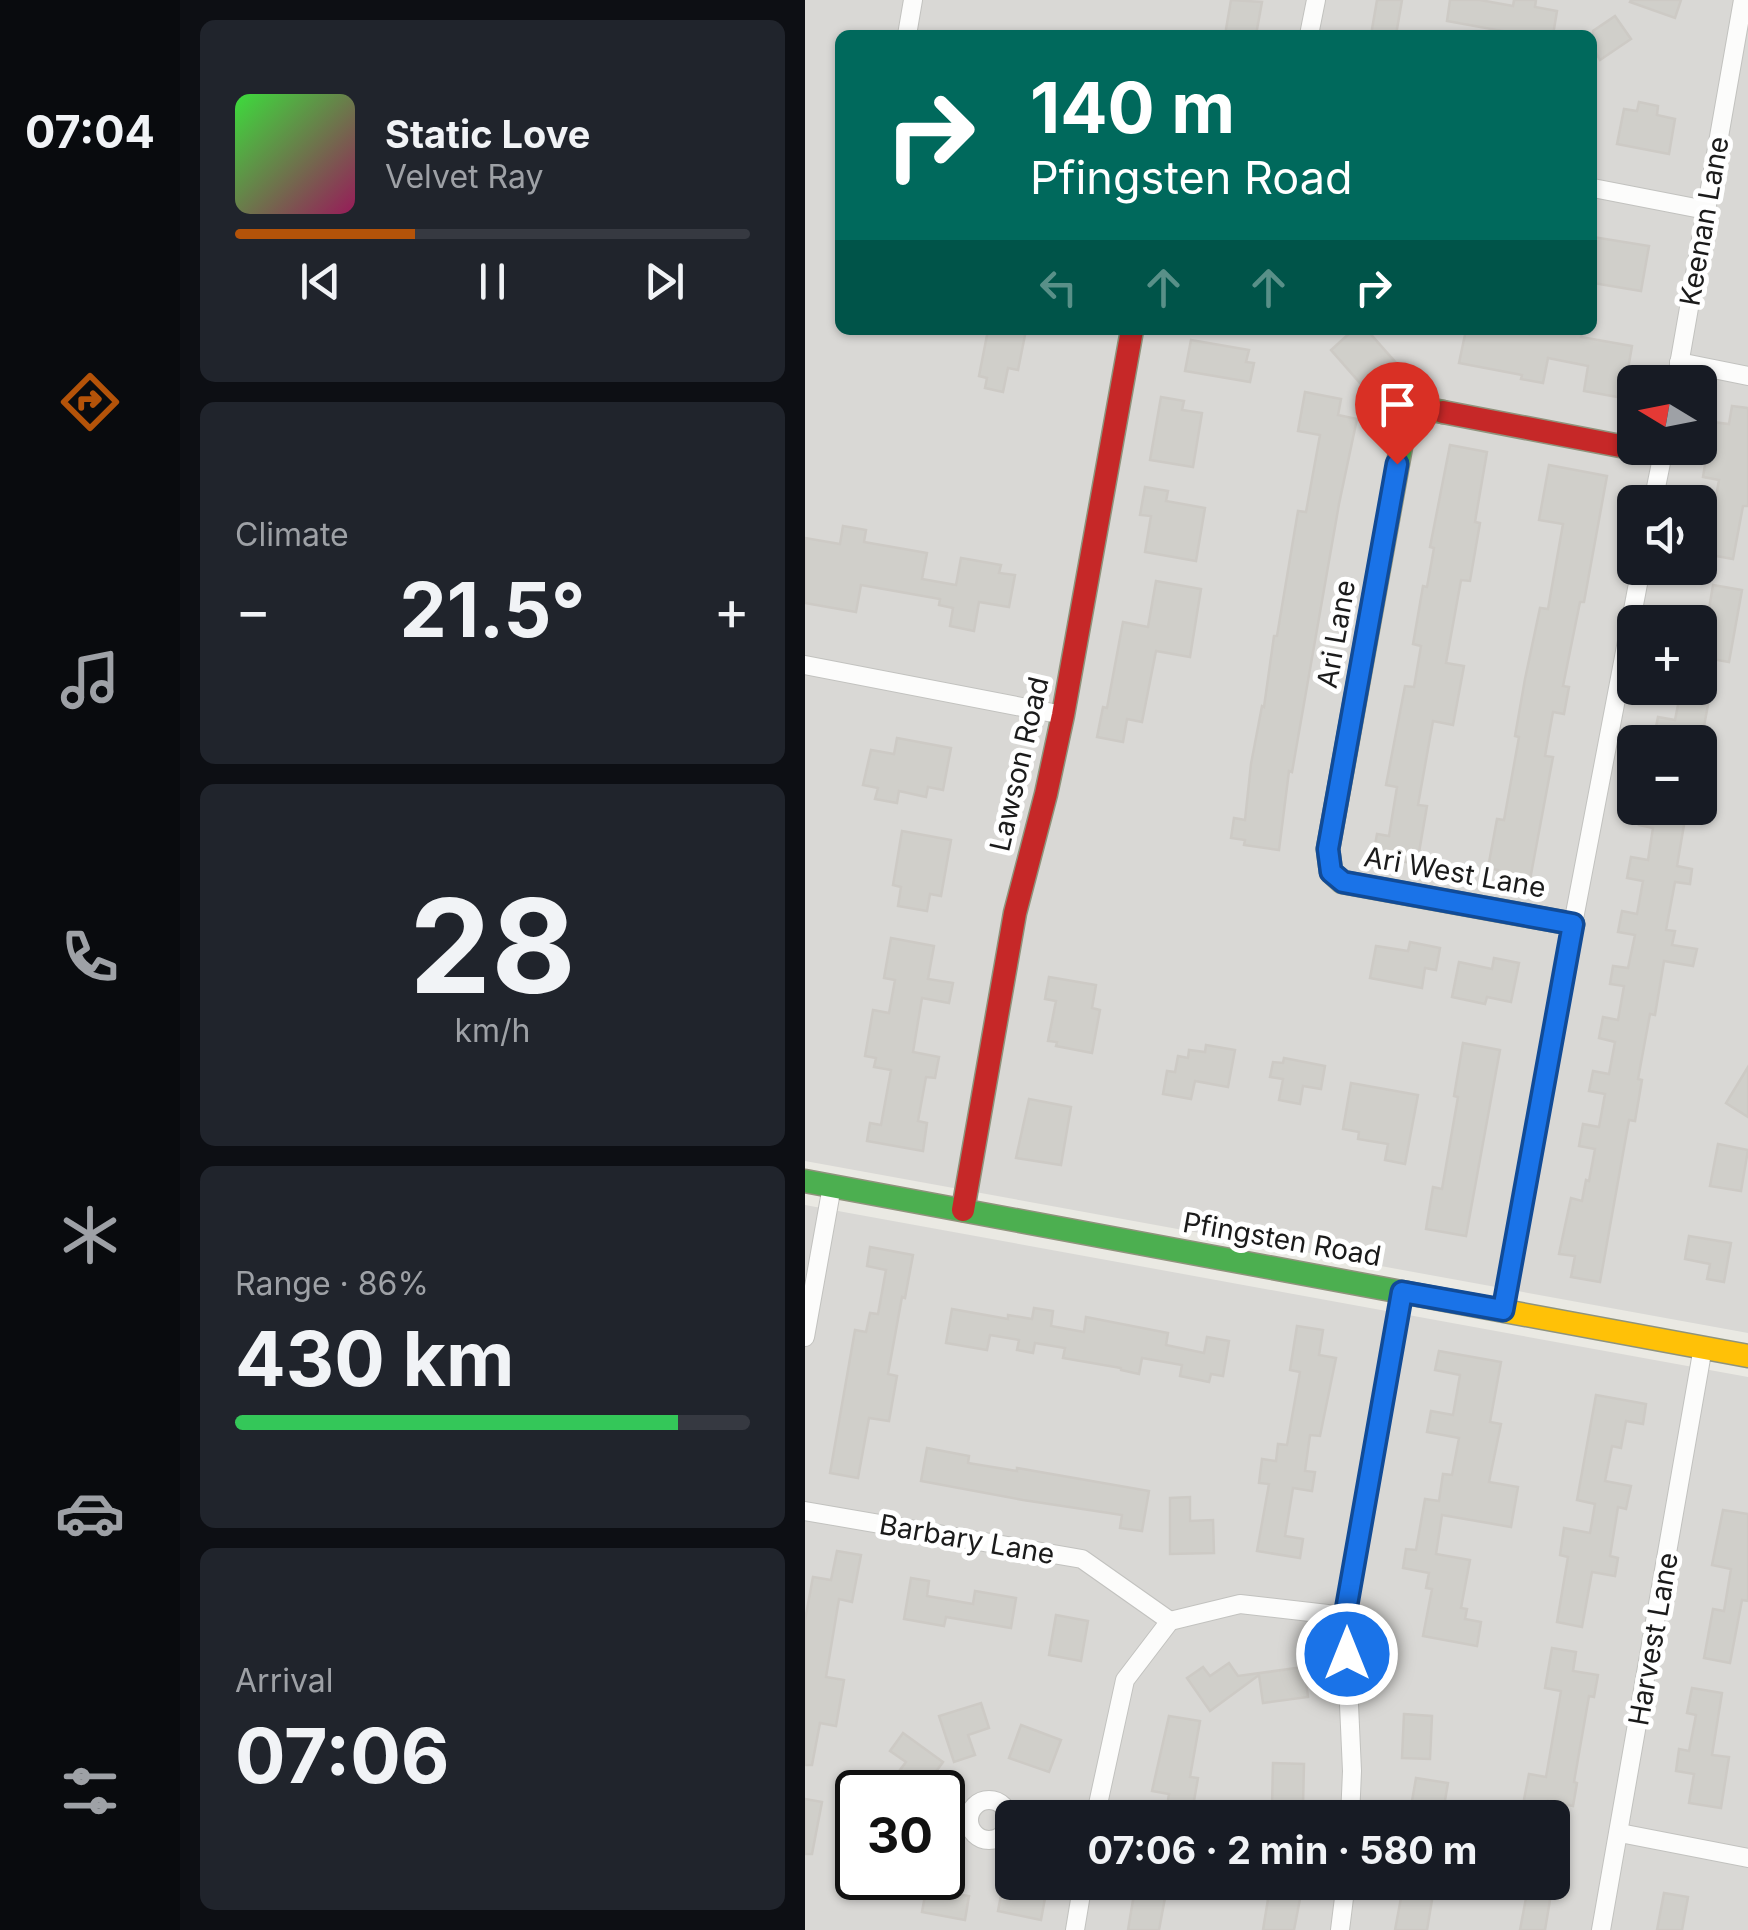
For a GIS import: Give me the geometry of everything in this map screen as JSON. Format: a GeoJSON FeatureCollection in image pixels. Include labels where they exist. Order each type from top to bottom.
{"type":"FeatureCollection","features":[{"type":"Feature","properties":{"kind":"street"},"geometry":{"type":"LineString","coordinates":[[908,30],[913,0]]}},
{"type":"Feature","properties":{"kind":"street"},"geometry":{"type":"LineString","coordinates":[[1310,30],[1316,0]]}},
{"type":"Feature","properties":{"kind":"street","name":"Keenan Lane"},"geometry":{"type":"LineString","coordinates":[[1678,365],[1743,0]]}},
{"type":"Feature","properties":{"kind":"street"},"geometry":{"type":"LineString","coordinates":[[1597,189],[1707,210]]}},
{"type":"Feature","properties":{"kind":"street","name":"Lawson Road"},"geometry":{"type":"LineString","coordinates":[[963,1210],[1015,913],[1063,715],[1131,335]]}},
{"type":"Feature","properties":{"kind":"street"},"geometry":{"type":"LineString","coordinates":[[1679,362],[1748,376]]}},
{"type":"Feature","properties":{"kind":"street","name":"Ari Lane"},"geometry":{"type":"LineString","coordinates":[[1331,872],[1328,849],[1405,426],[1418,411],[1427,409],[1617,443]]}},
{"type":"Feature","properties":{"kind":"street"},"geometry":{"type":"LineString","coordinates":[[1503,1310],[1638,585]]}},
{"type":"Feature","properties":{"kind":"street"},"geometry":{"type":"LineString","coordinates":[[805,665],[1063,715]]}},
{"type":"Feature","properties":{"kind":"street","name":"Ari West Lane"},"geometry":{"type":"LineString","coordinates":[[1331,872],[1343,882],[1573,924]]}},
{"type":"Feature","properties":{"kind":"street","name":"Pfingsten Road"},"geometry":{"type":"LineString","coordinates":[[805,1181],[1748,1356]]}},
{"type":"Feature","properties":{"kind":"street"},"geometry":{"type":"LineString","coordinates":[[805,1337],[832,1186]]}},
{"type":"Feature","properties":{"kind":"street"},"geometry":{"type":"LineString","coordinates":[[1350,1800],[1345,1616],[1402,1292]]}},
{"type":"Feature","properties":{"kind":"street","name":"Harvest Lane"},"geometry":{"type":"LineString","coordinates":[[1601,1930],[1703,1347]]}},
{"type":"Feature","properties":{"kind":"street","name":"Barbary Lane"},"geometry":{"type":"LineString","coordinates":[[805,1511],[1082,1559],[1170,1621]]}},
{"type":"Feature","properties":{"kind":"street"},"geometry":{"type":"LineString","coordinates":[[1099,1800],[1125,1680],[1170,1621],[1240,1604],[1345,1616]]}},
{"type":"Feature","properties":{"kind":"street"},"geometry":{"type":"LineString","coordinates":[[1620,1832],[1748,1858]]}},
{"type":"Feature","properties":{"kind":"street"},"geometry":{"type":"LineString","coordinates":[[1075,1930],[1080,1900]]}},
{"type":"Feature","properties":{"kind":"street"},"geometry":{"type":"LineString","coordinates":[[1341,1930],[1344,1900]]}},
{"type":"Feature","properties":{"kind":"shaded area"},"geometry":{"type":"Polygon","coordinates":[[[805,0],[1748,0],[1748,1333],[805,1161],[805,0]]]}},
{"type":"Feature","properties":{"kind":"shaded area"},"geometry":{"type":"Polygon","coordinates":[[[805,1205],[1748,1377],[1748,1930],[805,1930],[805,1205]]]}},
{"type":"Feature","properties":{"kind":"building"},"geometry":{"type":"Polygon","coordinates":[[[1231,0],[1262,2],[1257,30],[1226,30],[1231,0]]]}},
{"type":"Feature","properties":{"kind":"building"},"geometry":{"type":"Polygon","coordinates":[[[1377,0],[1402,0],[1397,30],[1372,30],[1377,0]]]}},
{"type":"Feature","properties":{"kind":"building"},"geometry":{"type":"Polygon","coordinates":[[[1450,0],[1513,6],[1514,0],[1536,0],[1535,7],[1557,11],[1554,30],[1497,30],[1447,21],[1450,0]]]}},
{"type":"Feature","properties":{"kind":"building"},"geometry":{"type":"Polygon","coordinates":[[[1631,0],[1681,0],[1675,18],[1631,0]]]}},
{"type":"Feature","properties":{"kind":"building"},"geometry":{"type":"Polygon","coordinates":[[[1615,16],[1631,39],[1600,60],[1594,30],[1615,16]]]}},
{"type":"Feature","properties":{"kind":"building"},"geometry":{"type":"Polygon","coordinates":[[[1639,102],[1658,106],[1657,115],[1675,119],[1669,154],[1617,144],[1624,109],[1637,111],[1639,102]]]}},
{"type":"Feature","properties":{"kind":"building"},"geometry":{"type":"Polygon","coordinates":[[[1597,238],[1649,246],[1641,291],[1597,284],[1597,238]]]}},
{"type":"Feature","properties":{"kind":"building"},"geometry":{"type":"Polygon","coordinates":[[[987,335],[1025,335],[1018,370],[1008,368],[1003,392],[985,388],[987,378],[979,376],[987,335]]]}},
{"type":"Feature","properties":{"kind":"building"},"geometry":{"type":"Polygon","coordinates":[[[1348,335],[1371,335],[1397,364],[1367,391],[1331,350],[1348,335]]]}},
{"type":"Feature","properties":{"kind":"building"},"geometry":{"type":"Polygon","coordinates":[[[1465,335],[1581,335],[1632,346],[1629,365],[1617,365],[1617,397],[1584,391],[1588,366],[1548,358],[1543,383],[1521,379],[1522,375],[1459,363],[1465,335]]]}},
{"type":"Feature","properties":{"kind":"building"},"geometry":{"type":"Polygon","coordinates":[[[1191,340],[1249,350],[1246,362],[1254,363],[1250,382],[1185,371],[1191,340]]]}},
{"type":"Feature","properties":{"kind":"building"},"geometry":{"type":"Polygon","coordinates":[[[1305,392],[1341,399],[1338,415],[1357,419],[1292,772],[1289,771],[1279,850],[1244,845],[1245,840],[1231,838],[1234,818],[1245,820],[1251,764],[1298,511],[1306,512],[1320,435],[1298,431],[1305,392]]]}},
{"type":"Feature","properties":{"kind":"building"},"geometry":{"type":"Polygon","coordinates":[[[1161,397],[1184,401],[1182,410],[1202,413],[1193,467],[1150,460],[1161,397]]]}},
{"type":"Feature","properties":{"kind":"building"},"geometry":{"type":"Polygon","coordinates":[[[1732,406],[1748,408],[1748,506],[1743,506],[1733,559],[1717,556],[1719,480],[1703,477],[1705,465],[1717,465],[1717,423],[1729,424],[1732,406]]]}},
{"type":"Feature","properties":{"kind":"building"},"geometry":{"type":"Polygon","coordinates":[[[1450,445],[1487,452],[1470,581],[1461,580],[1446,663],[1464,666],[1453,725],[1433,721],[1418,805],[1427,806],[1417,864],[1373,856],[1377,834],[1389,836],[1397,787],[1386,785],[1405,686],[1414,687],[1421,646],[1413,644],[1423,586],[1427,587],[1434,548],[1430,547],[1450,445]]]}},
{"type":"Feature","properties":{"kind":"building"},"geometry":{"type":"Polygon","coordinates":[[[1549,465],[1607,476],[1584,602],[1580,602],[1563,686],[1569,687],[1564,714],[1553,712],[1545,756],[1553,757],[1529,885],[1496,879],[1498,870],[1488,868],[1497,819],[1504,820],[1525,679],[1540,608],[1548,609],[1563,524],[1539,520],[1549,465]]]}},
{"type":"Feature","properties":{"kind":"building"},"geometry":{"type":"Polygon","coordinates":[[[1145,487],[1168,491],[1166,501],[1205,508],[1196,561],[1145,552],[1151,516],[1140,515],[1145,487]]]}},
{"type":"Feature","properties":{"kind":"building"},"geometry":{"type":"Polygon","coordinates":[[[843,526],[866,530],[864,542],[927,553],[922,579],[956,585],[961,558],[1001,565],[999,573],[1015,575],[1009,607],[979,602],[974,631],[950,626],[953,608],[939,605],[940,599],[861,585],[856,612],[805,603],[805,538],[840,544],[843,526]]]}},
{"type":"Feature","properties":{"kind":"building"},"geometry":{"type":"Polygon","coordinates":[[[1156,581],[1201,589],[1190,657],[1156,651],[1142,722],[1127,719],[1123,742],[1097,737],[1103,707],[1107,708],[1123,622],[1148,627],[1156,581]]]}},
{"type":"Feature","properties":{"kind":"building"},"geometry":{"type":"Polygon","coordinates":[[[1713,585],[1742,590],[1729,662],[1717,660],[1717,605],[1710,605],[1713,585]]]}},
{"type":"Feature","properties":{"kind":"building"},"geometry":{"type":"Polygon","coordinates":[[[1678,705],[1708,705],[1704,725],[1656,725],[1658,717],[1675,720],[1678,705]]]}},
{"type":"Feature","properties":{"kind":"building"},"geometry":{"type":"Polygon","coordinates":[[[897,738],[951,748],[943,790],[928,787],[926,797],[899,791],[897,803],[875,799],[878,788],[863,785],[871,750],[894,754],[897,738]]]}},
{"type":"Feature","properties":{"kind":"building"},"geometry":{"type":"Polygon","coordinates":[[[1639,825],[1684,825],[1677,866],[1692,869],[1690,884],[1675,882],[1666,930],[1675,931],[1672,945],[1697,949],[1693,966],[1664,961],[1655,1015],[1650,1014],[1635,1121],[1629,1120],[1600,1282],[1571,1277],[1575,1256],[1559,1254],[1571,1198],[1582,1201],[1595,1149],[1579,1146],[1583,1124],[1599,1127],[1605,1094],[1589,1091],[1593,1071],[1609,1074],[1615,1042],[1599,1038],[1603,1017],[1618,1020],[1624,986],[1610,984],[1613,966],[1628,968],[1635,935],[1618,932],[1622,911],[1637,914],[1643,881],[1627,878],[1631,857],[1648,860],[1653,828],[1639,825]]]}},
{"type":"Feature","properties":{"kind":"building"},"geometry":{"type":"Polygon","coordinates":[[[902,831],[951,840],[941,896],[930,894],[927,911],[898,906],[901,887],[893,885],[902,831]]]}},
{"type":"Feature","properties":{"kind":"building"},"geometry":{"type":"Polygon","coordinates":[[[891,938],[934,946],[928,979],[953,983],[949,1003],[922,998],[913,1052],[939,1057],[935,1078],[926,1077],[918,1121],[927,1123],[923,1151],[867,1141],[870,1123],[881,1125],[891,1070],[874,1067],[876,1058],[865,1056],[873,1010],[889,1013],[895,980],[884,978],[891,938]]]}},
{"type":"Feature","properties":{"kind":"building"},"geometry":{"type":"Polygon","coordinates":[[[1410,942],[1440,948],[1436,970],[1425,968],[1422,988],[1370,978],[1376,946],[1408,951],[1410,942]]]}},
{"type":"Feature","properties":{"kind":"building"},"geometry":{"type":"Polygon","coordinates":[[[1494,958],[1519,963],[1511,1002],[1487,997],[1485,1004],[1452,997],[1459,962],[1492,969],[1494,958]]]}},
{"type":"Feature","properties":{"kind":"building"},"geometry":{"type":"Polygon","coordinates":[[[1049,977],[1096,985],[1092,1008],[1100,1010],[1092,1053],[1048,1041],[1056,1001],[1045,999],[1049,977]]]}},
{"type":"Feature","properties":{"kind":"building"},"geometry":{"type":"Polygon","coordinates":[[[1463,1043],[1500,1050],[1466,1236],[1426,1229],[1433,1187],[1442,1189],[1463,1043]]]}},
{"type":"Feature","properties":{"kind":"building"},"geometry":{"type":"Polygon","coordinates":[[[1206,1045],[1235,1050],[1228,1087],[1195,1081],[1191,1099],[1163,1094],[1167,1071],[1175,1072],[1178,1056],[1188,1058],[1189,1050],[1205,1052],[1206,1045]]]}},
{"type":"Feature","properties":{"kind":"building"},"geometry":{"type":"Polygon","coordinates":[[[1284,1058],[1325,1066],[1321,1089],[1303,1086],[1300,1104],[1279,1100],[1283,1079],[1270,1077],[1273,1062],[1283,1063],[1284,1058]]]}},
{"type":"Feature","properties":{"kind":"building"},"geometry":{"type":"Polygon","coordinates":[[[1748,1067],[1748,1117],[1726,1103],[1748,1067]]]}},
{"type":"Feature","properties":{"kind":"building"},"geometry":{"type":"Polygon","coordinates":[[[1351,1083],[1418,1095],[1405,1164],[1385,1160],[1388,1144],[1358,1139],[1359,1132],[1343,1129],[1351,1083]]]}},
{"type":"Feature","properties":{"kind":"building"},"geometry":{"type":"Polygon","coordinates":[[[1029,1099],[1071,1107],[1061,1165],[1016,1158],[1029,1099]]]}},
{"type":"Feature","properties":{"kind":"building"},"geometry":{"type":"Polygon","coordinates":[[[1718,1144],[1748,1150],[1741,1191],[1710,1186],[1718,1144]]]}},
{"type":"Feature","properties":{"kind":"building"},"geometry":{"type":"Polygon","coordinates":[[[1689,1236],[1731,1243],[1724,1282],[1707,1279],[1710,1264],[1685,1259],[1689,1236]]]}},
{"type":"Feature","properties":{"kind":"building"},"geometry":{"type":"Polygon","coordinates":[[[870,1247],[913,1255],[888,1374],[897,1376],[889,1421],[869,1418],[858,1478],[830,1473],[855,1330],[866,1332],[870,1313],[878,1314],[886,1270],[867,1266],[870,1247]]]}},
{"type":"Feature","properties":{"kind":"building"},"geometry":{"type":"Polygon","coordinates":[[[1034,1308],[1053,1311],[1051,1326],[1084,1332],[1086,1317],[1168,1333],[1166,1345],[1204,1353],[1207,1337],[1229,1341],[1223,1376],[1211,1374],[1209,1382],[1180,1376],[1182,1365],[1142,1358],[1139,1374],[1063,1358],[1065,1348],[1035,1343],[1033,1353],[1017,1350],[1019,1340],[990,1335],[987,1350],[946,1343],[952,1309],[1032,1319],[1034,1308]]]}},
{"type":"Feature","properties":{"kind":"building"},"geometry":{"type":"Polygon","coordinates":[[[1297,1326],[1323,1330],[1319,1355],[1336,1358],[1320,1436],[1310,1435],[1305,1471],[1315,1472],[1312,1491],[1293,1488],[1285,1536],[1303,1539],[1300,1558],[1257,1551],[1269,1484],[1259,1483],[1262,1459],[1276,1461],[1278,1444],[1287,1445],[1300,1372],[1290,1370],[1297,1326]]]}},
{"type":"Feature","properties":{"kind":"building"},"geometry":{"type":"Polygon","coordinates":[[[1439,1351],[1501,1362],[1490,1422],[1501,1424],[1489,1482],[1518,1487],[1511,1527],[1442,1515],[1436,1554],[1470,1560],[1461,1608],[1467,1609],[1465,1619],[1481,1622],[1477,1646],[1423,1636],[1432,1589],[1426,1588],[1429,1573],[1403,1568],[1406,1549],[1416,1550],[1425,1499],[1439,1501],[1443,1474],[1452,1475],[1459,1438],[1427,1432],[1431,1411],[1453,1415],[1460,1375],[1435,1370],[1439,1351]]]}},
{"type":"Feature","properties":{"kind":"building"},"geometry":{"type":"Polygon","coordinates":[[[1596,1395],[1646,1404],[1643,1424],[1626,1421],[1621,1448],[1612,1446],[1605,1481],[1631,1486],[1626,1509],[1618,1507],[1610,1556],[1618,1558],[1615,1576],[1592,1572],[1582,1627],[1557,1622],[1568,1557],[1560,1555],[1564,1528],[1590,1533],[1595,1504],[1577,1500],[1596,1395]]]}},
{"type":"Feature","properties":{"kind":"building"},"geometry":{"type":"Polygon","coordinates":[[[927,1448],[969,1456],[968,1463],[1149,1491],[1142,1531],[1120,1528],[1122,1515],[921,1481],[927,1448]]]}},
{"type":"Feature","properties":{"kind":"building"},"geometry":{"type":"Polygon","coordinates":[[[1190,1497],[1190,1521],[1213,1520],[1214,1553],[1170,1554],[1170,1498],[1190,1497]]]}},
{"type":"Feature","properties":{"kind":"building"},"geometry":{"type":"Polygon","coordinates":[[[1723,1510],[1748,1514],[1748,1601],[1742,1600],[1730,1663],[1704,1658],[1713,1609],[1724,1611],[1731,1569],[1712,1565],[1723,1510]]]}},
{"type":"Feature","properties":{"kind":"building"},"geometry":{"type":"Polygon","coordinates":[[[837,1551],[861,1555],[852,1602],[839,1599],[826,1677],[844,1680],[836,1726],[820,1723],[812,1765],[805,1765],[805,1620],[813,1577],[831,1580],[837,1551]]]}},
{"type":"Feature","properties":{"kind":"building"},"geometry":{"type":"Polygon","coordinates":[[[911,1578],[929,1581],[927,1596],[973,1604],[975,1591],[1016,1598],[1011,1628],[946,1617],[944,1626],[904,1619],[911,1578]]]}},
{"type":"Feature","properties":{"kind":"building"},"geometry":{"type":"Polygon","coordinates":[[[1056,1615],[1088,1621],[1081,1661],[1049,1655],[1056,1615]]]}},
{"type":"Feature","properties":{"kind":"building"},"geometry":{"type":"Polygon","coordinates":[[[1552,1648],[1576,1652],[1573,1671],[1598,1675],[1594,1697],[1589,1696],[1573,1806],[1570,1800],[1524,1800],[1529,1774],[1546,1777],[1561,1691],[1545,1688],[1552,1648]]]}},
{"type":"Feature","properties":{"kind":"building"},"geometry":{"type":"Polygon","coordinates":[[[1229,1663],[1238,1676],[1304,1667],[1308,1697],[1263,1703],[1259,1675],[1210,1711],[1187,1678],[1203,1667],[1210,1676],[1229,1663]]]}},
{"type":"Feature","properties":{"kind":"building"},"geometry":{"type":"Polygon","coordinates":[[[1692,1688],[1722,1693],[1712,1755],[1729,1757],[1721,1808],[1689,1803],[1694,1774],[1676,1771],[1679,1749],[1689,1751],[1696,1715],[1687,1713],[1692,1688]]]}},
{"type":"Feature","properties":{"kind":"building"},"geometry":{"type":"Polygon","coordinates":[[[981,1703],[989,1728],[968,1735],[975,1755],[954,1762],[939,1716],[981,1703]]]}},
{"type":"Feature","properties":{"kind":"building"},"geometry":{"type":"Polygon","coordinates":[[[1404,1714],[1432,1716],[1430,1759],[1402,1758],[1404,1714]]]}},
{"type":"Feature","properties":{"kind":"building"},"geometry":{"type":"Polygon","coordinates":[[[1169,1716],[1200,1721],[1190,1777],[1198,1778],[1194,1800],[1168,1800],[1169,1794],[1152,1791],[1169,1716]]]}},
{"type":"Feature","properties":{"kind":"building"},"geometry":{"type":"Polygon","coordinates":[[[1021,1725],[1061,1740],[1049,1772],[1009,1758],[1021,1725]]]}},
{"type":"Feature","properties":{"kind":"building"},"geometry":{"type":"Polygon","coordinates":[[[903,1733],[943,1762],[937,1770],[900,1770],[906,1762],[890,1751],[903,1733]]]}},
{"type":"Feature","properties":{"kind":"building"},"geometry":{"type":"Polygon","coordinates":[[[1273,1763],[1304,1764],[1303,1800],[1272,1800],[1273,1763]]]}},
{"type":"Feature","properties":{"kind":"building"},"geometry":{"type":"Polygon","coordinates":[[[1416,1778],[1448,1783],[1445,1800],[1412,1800],[1416,1778]]]}},
{"type":"Feature","properties":{"kind":"building"},"geometry":{"type":"Polygon","coordinates":[[[805,1799],[822,1802],[812,1854],[805,1854],[805,1799]]]}},
{"type":"Feature","properties":{"kind":"building"},"geometry":{"type":"Polygon","coordinates":[[[1664,1893],[1688,1897],[1682,1930],[1657,1930],[1664,1893]]]}},
{"type":"Feature","properties":{"kind":"building"},"geometry":{"type":"Polygon","coordinates":[[[965,1895],[969,1896],[965,1920],[922,1912],[924,1900],[965,1900],[965,1895]]]}},
{"type":"Feature","properties":{"kind":"building"},"geometry":{"type":"Polygon","coordinates":[[[1000,1900],[1045,1900],[1041,1920],[998,1911],[1000,1900]]]}},
{"type":"Feature","properties":{"kind":"building"},"geometry":{"type":"Polygon","coordinates":[[[1133,1900],[1165,1900],[1159,1930],[1128,1930],[1133,1900]]]}},
{"type":"Feature","properties":{"kind":"building"},"geometry":{"type":"Polygon","coordinates":[[[1268,1900],[1300,1900],[1294,1930],[1263,1930],[1268,1900]]]}},
{"type":"Feature","properties":{"kind":"building"},"geometry":{"type":"Polygon","coordinates":[[[1401,1900],[1432,1900],[1427,1930],[1395,1930],[1401,1900]]]}},
{"type":"Feature","properties":{"kind":"building"},"geometry":{"type":"Polygon","coordinates":[[[1526,1900],[1550,1900],[1545,1930],[1520,1930],[1526,1900]]]}},
{"type":"Feature","properties":{"kind":"traffic: fast"},"geometry":{"type":"LineString","coordinates":[[1443,412],[1421,411],[1405,425],[1328,849],[1331,872],[1342,882],[1573,924]]}},
{"type":"Feature","properties":{"kind":"traffic: fast"},"geometry":{"type":"LineString","coordinates":[[805,1181],[1407,1293]]}},
{"type":"Feature","properties":{"kind":"traffic: slow"},"geometry":{"type":"LineString","coordinates":[[1407,1293],[1748,1356]]}},
{"type":"Feature","properties":{"kind":"traffic: jam"},"geometry":{"type":"LineString","coordinates":[[963,1210],[1015,913],[1063,715],[1131,335]]}},
{"type":"Feature","properties":{"kind":"traffic: jam"},"geometry":{"type":"LineString","coordinates":[[1443,412],[1617,445]]}},
{"type":"Feature","properties":{"kind":"route"},"geometry":{"type":"LineString","coordinates":[[1347,1654],[1345,1616],[1402,1292],[1503,1310],[1573,924],[1343,882],[1331,872],[1328,849],[1397,464]]}}]}
